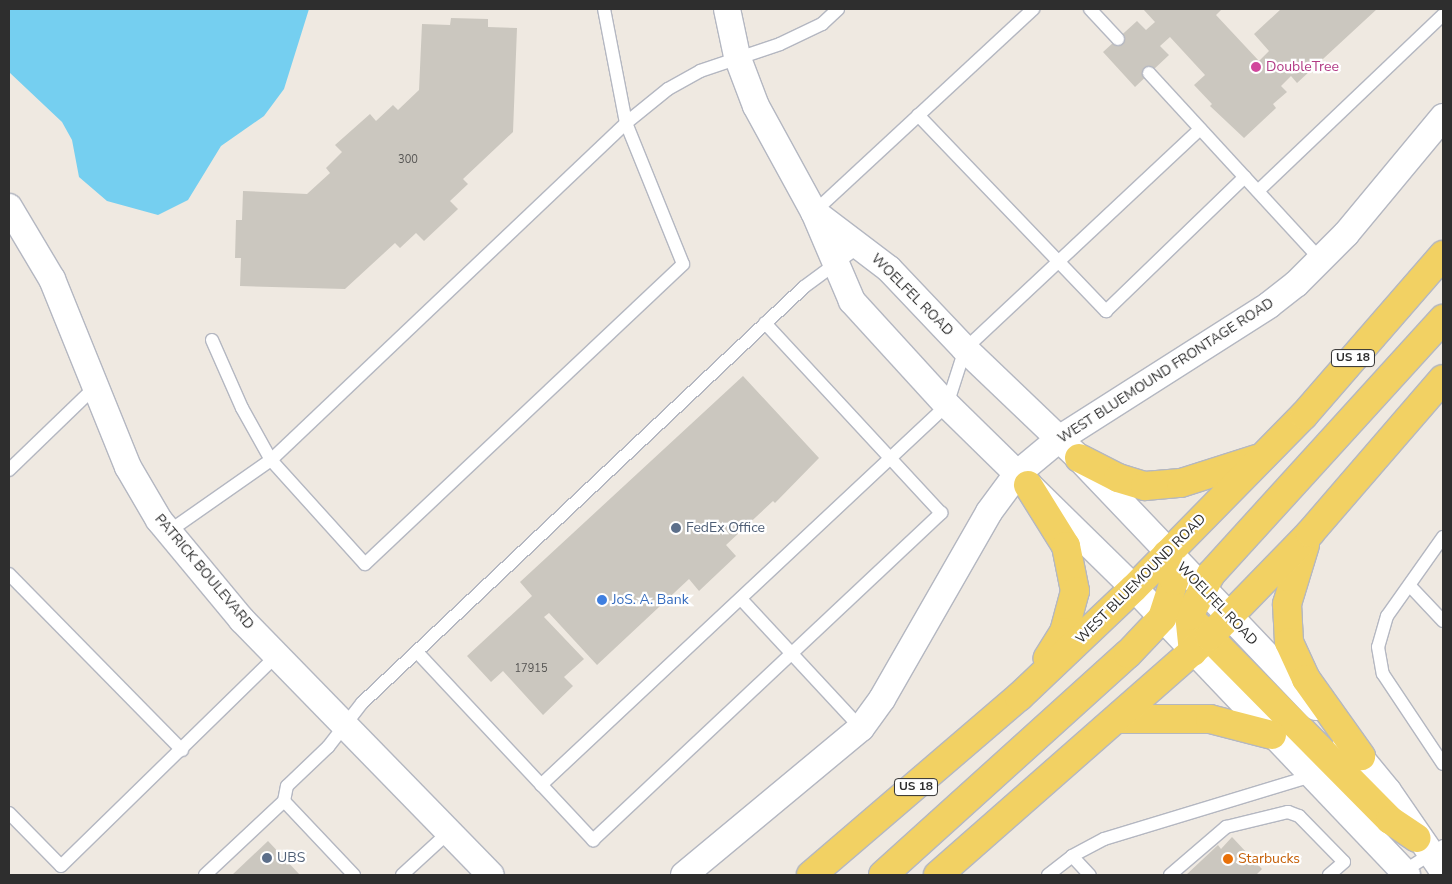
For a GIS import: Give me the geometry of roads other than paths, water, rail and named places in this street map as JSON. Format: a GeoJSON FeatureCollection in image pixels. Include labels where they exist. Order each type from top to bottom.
{"type":"FeatureCollection","features":[{"type":"Feature","properties":{"kind":"main road","name":"WEST BLUEMOUND ROAD"},"geometry":{"type":"LineString","coordinates":[[811,875],[873,825],[1019,697],[1134,588],[1304,415],[1443,255]]}},
{"type":"Feature","properties":{"kind":"main road"},"geometry":{"type":"LineString","coordinates":[[883,875],[1201,588],[1443,319]]}},
{"type":"Feature","properties":{"kind":"main road"},"geometry":{"type":"LineString","coordinates":[[938,875],[1118,719],[1201,644],[1310,533],[1443,379]]}},
{"type":"Feature","properties":{"kind":"main road"},"geometry":{"type":"LineString","coordinates":[[1079,458],[1118,478],[1145,486],[1181,483],[1260,458]]}},
{"type":"Feature","properties":{"kind":"main road"},"geometry":{"type":"LineString","coordinates":[[1019,697],[1064,632],[1075,591],[1066,546],[1023,480]]}},
{"type":"Feature","properties":{"kind":"main road"},"geometry":{"type":"LineString","coordinates":[[1310,533],[1287,604],[1289,642],[1306,679],[1361,756]]}},
{"type":"Feature","properties":{"kind":"main road"},"geometry":{"type":"LineString","coordinates":[[1167,554],[1174,581],[1174,612]]}},
{"type":"Feature","properties":{"kind":"main road"},"geometry":{"type":"LineString","coordinates":[[1134,588],[1154,592],[1201,644],[1390,820],[1434,852]]}},
{"type":"Feature","properties":{"kind":"main road"},"geometry":{"type":"LineString","coordinates":[[1118,719],[1210,718],[1272,735]]}},
{"type":"Feature","properties":{"kind":"main road"},"geometry":{"type":"LineString","coordinates":[[828,875],[873,825]]}},
{"type":"Feature","properties":{"kind":"street"},"geometry":{"type":"LineString","coordinates":[[727,9],[737,56],[756,106],[814,212],[834,264],[852,301],[947,405],[1134,588]]}},
{"type":"Feature","properties":{"kind":"street","name":"WEST BLUEMOUND FRONTAGE ROAD"},"geometry":{"type":"LineString","coordinates":[[684,875],[861,728],[882,699],[989,512],[1023,480],[1059,438],[1269,306],[1322,261],[1443,117]]}},
{"type":"Feature","properties":{"kind":"street","name":"PATRICK BOULEVARD"},"geometry":{"type":"LineString","coordinates":[[9,207],[52,279],[128,467],[168,532],[242,620],[491,875]]}},
{"type":"Feature","properties":{"kind":"street","name":"WOELFEL ROAD"},"geometry":{"type":"LineString","coordinates":[[814,212],[861,245],[889,269],[965,349],[1079,458],[1167,554],[1229,616],[1361,756],[1434,852]]}},
{"type":"Feature","properties":{"kind":"street"},"geometry":{"type":"LineString","coordinates":[[1201,644],[1272,735],[1402,874]]}},
{"type":"Feature","properties":{"kind":"lane"},"geometry":{"type":"LineString","coordinates":[[212,340],[271,460],[365,564],[683,264],[626,123],[604,9]]}},
{"type":"Feature","properties":{"kind":"lane"},"geometry":{"type":"LineString","coordinates":[[168,532],[271,460],[626,123],[668,89],[737,56],[780,44],[822,24],[838,9]]}},
{"type":"Feature","properties":{"kind":"lane"},"geometry":{"type":"LineString","coordinates":[[814,212],[1033,9]]}},
{"type":"Feature","properties":{"kind":"lane"},"geometry":{"type":"LineString","coordinates":[[1090,9],[1118,39]]}},
{"type":"Feature","properties":{"kind":"lane"},"geometry":{"type":"LineString","coordinates":[[1258,191],[1443,15]]}},
{"type":"Feature","properties":{"kind":"lane"},"geometry":{"type":"LineString","coordinates":[[1149,74],[1322,261]]}},
{"type":"Feature","properties":{"kind":"lane"},"geometry":{"type":"LineString","coordinates":[[918,115],[1106,310],[1245,178]]}},
{"type":"Feature","properties":{"kind":"lane"},"geometry":{"type":"LineString","coordinates":[[541,785],[947,405],[965,349],[1200,129]]}},
{"type":"Feature","properties":{"kind":"lane"},"geometry":{"type":"LineString","coordinates":[[205,875],[284,802],[287,786],[346,725],[362,704],[765,324],[834,264],[861,245]]}},
{"type":"Feature","properties":{"kind":"lane"},"geometry":{"type":"LineString","coordinates":[[417,652],[593,840],[941,513],[765,324]]}},
{"type":"Feature","properties":{"kind":"lane"},"geometry":{"type":"LineString","coordinates":[[9,470],[95,387]]}},
{"type":"Feature","properties":{"kind":"lane"},"geometry":{"type":"LineString","coordinates":[[1443,537],[1410,586],[1386,616],[1378,647],[1383,674],[1443,764]]}},
{"type":"Feature","properties":{"kind":"lane"},"geometry":{"type":"LineString","coordinates":[[9,574],[182,750]]}},
{"type":"Feature","properties":{"kind":"lane"},"geometry":{"type":"LineString","coordinates":[[1410,586],[1443,621]]}},
{"type":"Feature","properties":{"kind":"lane"},"geometry":{"type":"LineString","coordinates":[[741,599],[861,728]]}},
{"type":"Feature","properties":{"kind":"lane"},"geometry":{"type":"LineString","coordinates":[[9,813],[61,866],[182,750],[277,655]]}},
{"type":"Feature","properties":{"kind":"lane"},"geometry":{"type":"LineString","coordinates":[[1048,875],[1072,856],[1104,839],[1312,776]]}},
{"type":"Feature","properties":{"kind":"lane"},"geometry":{"type":"LineString","coordinates":[[284,802],[354,875]]}},
{"type":"Feature","properties":{"kind":"lane"},"geometry":{"type":"LineString","coordinates":[[1170,875],[1226,828],[1288,812],[1300,816],[1344,862],[1329,875]]}},
{"type":"Feature","properties":{"kind":"lane"},"geometry":{"type":"LineString","coordinates":[[402,875],[449,832]]}},
{"type":"Feature","properties":{"kind":"lane"},"geometry":{"type":"LineString","coordinates":[[1402,874],[1434,852]]}},
{"type":"Feature","properties":{"kind":"lane"},"geometry":{"type":"LineString","coordinates":[[1072,856],[1090,875]]}},
{"type":"Feature","properties":{"kind":"water"},"geometry":{"type":"Polygon","coordinates":[[[9,9],[309,9],[284,89],[264,116],[221,146],[188,200],[158,215],[107,201],[79,177],[72,140],[62,122],[9,72],[9,9]]]}},
{"type":"Feature","properties":{"kind":"place","name":"DoubleTree"},"geometry":{"type":"Point","coordinates":[1256,67]}},
{"type":"Feature","properties":{"kind":"place","name":"FedEx Office"},"geometry":{"type":"Point","coordinates":[676,528]}},
{"type":"Feature","properties":{"kind":"place","name":"JoS. A. Bank"},"geometry":{"type":"Point","coordinates":[602,600]}},
{"type":"Feature","properties":{"kind":"place","name":"UBS"},"geometry":{"type":"Point","coordinates":[267,858]}},
{"type":"Feature","properties":{"kind":"place","name":"Starbucks"},"geometry":{"type":"Point","coordinates":[1228,859]}}]}
